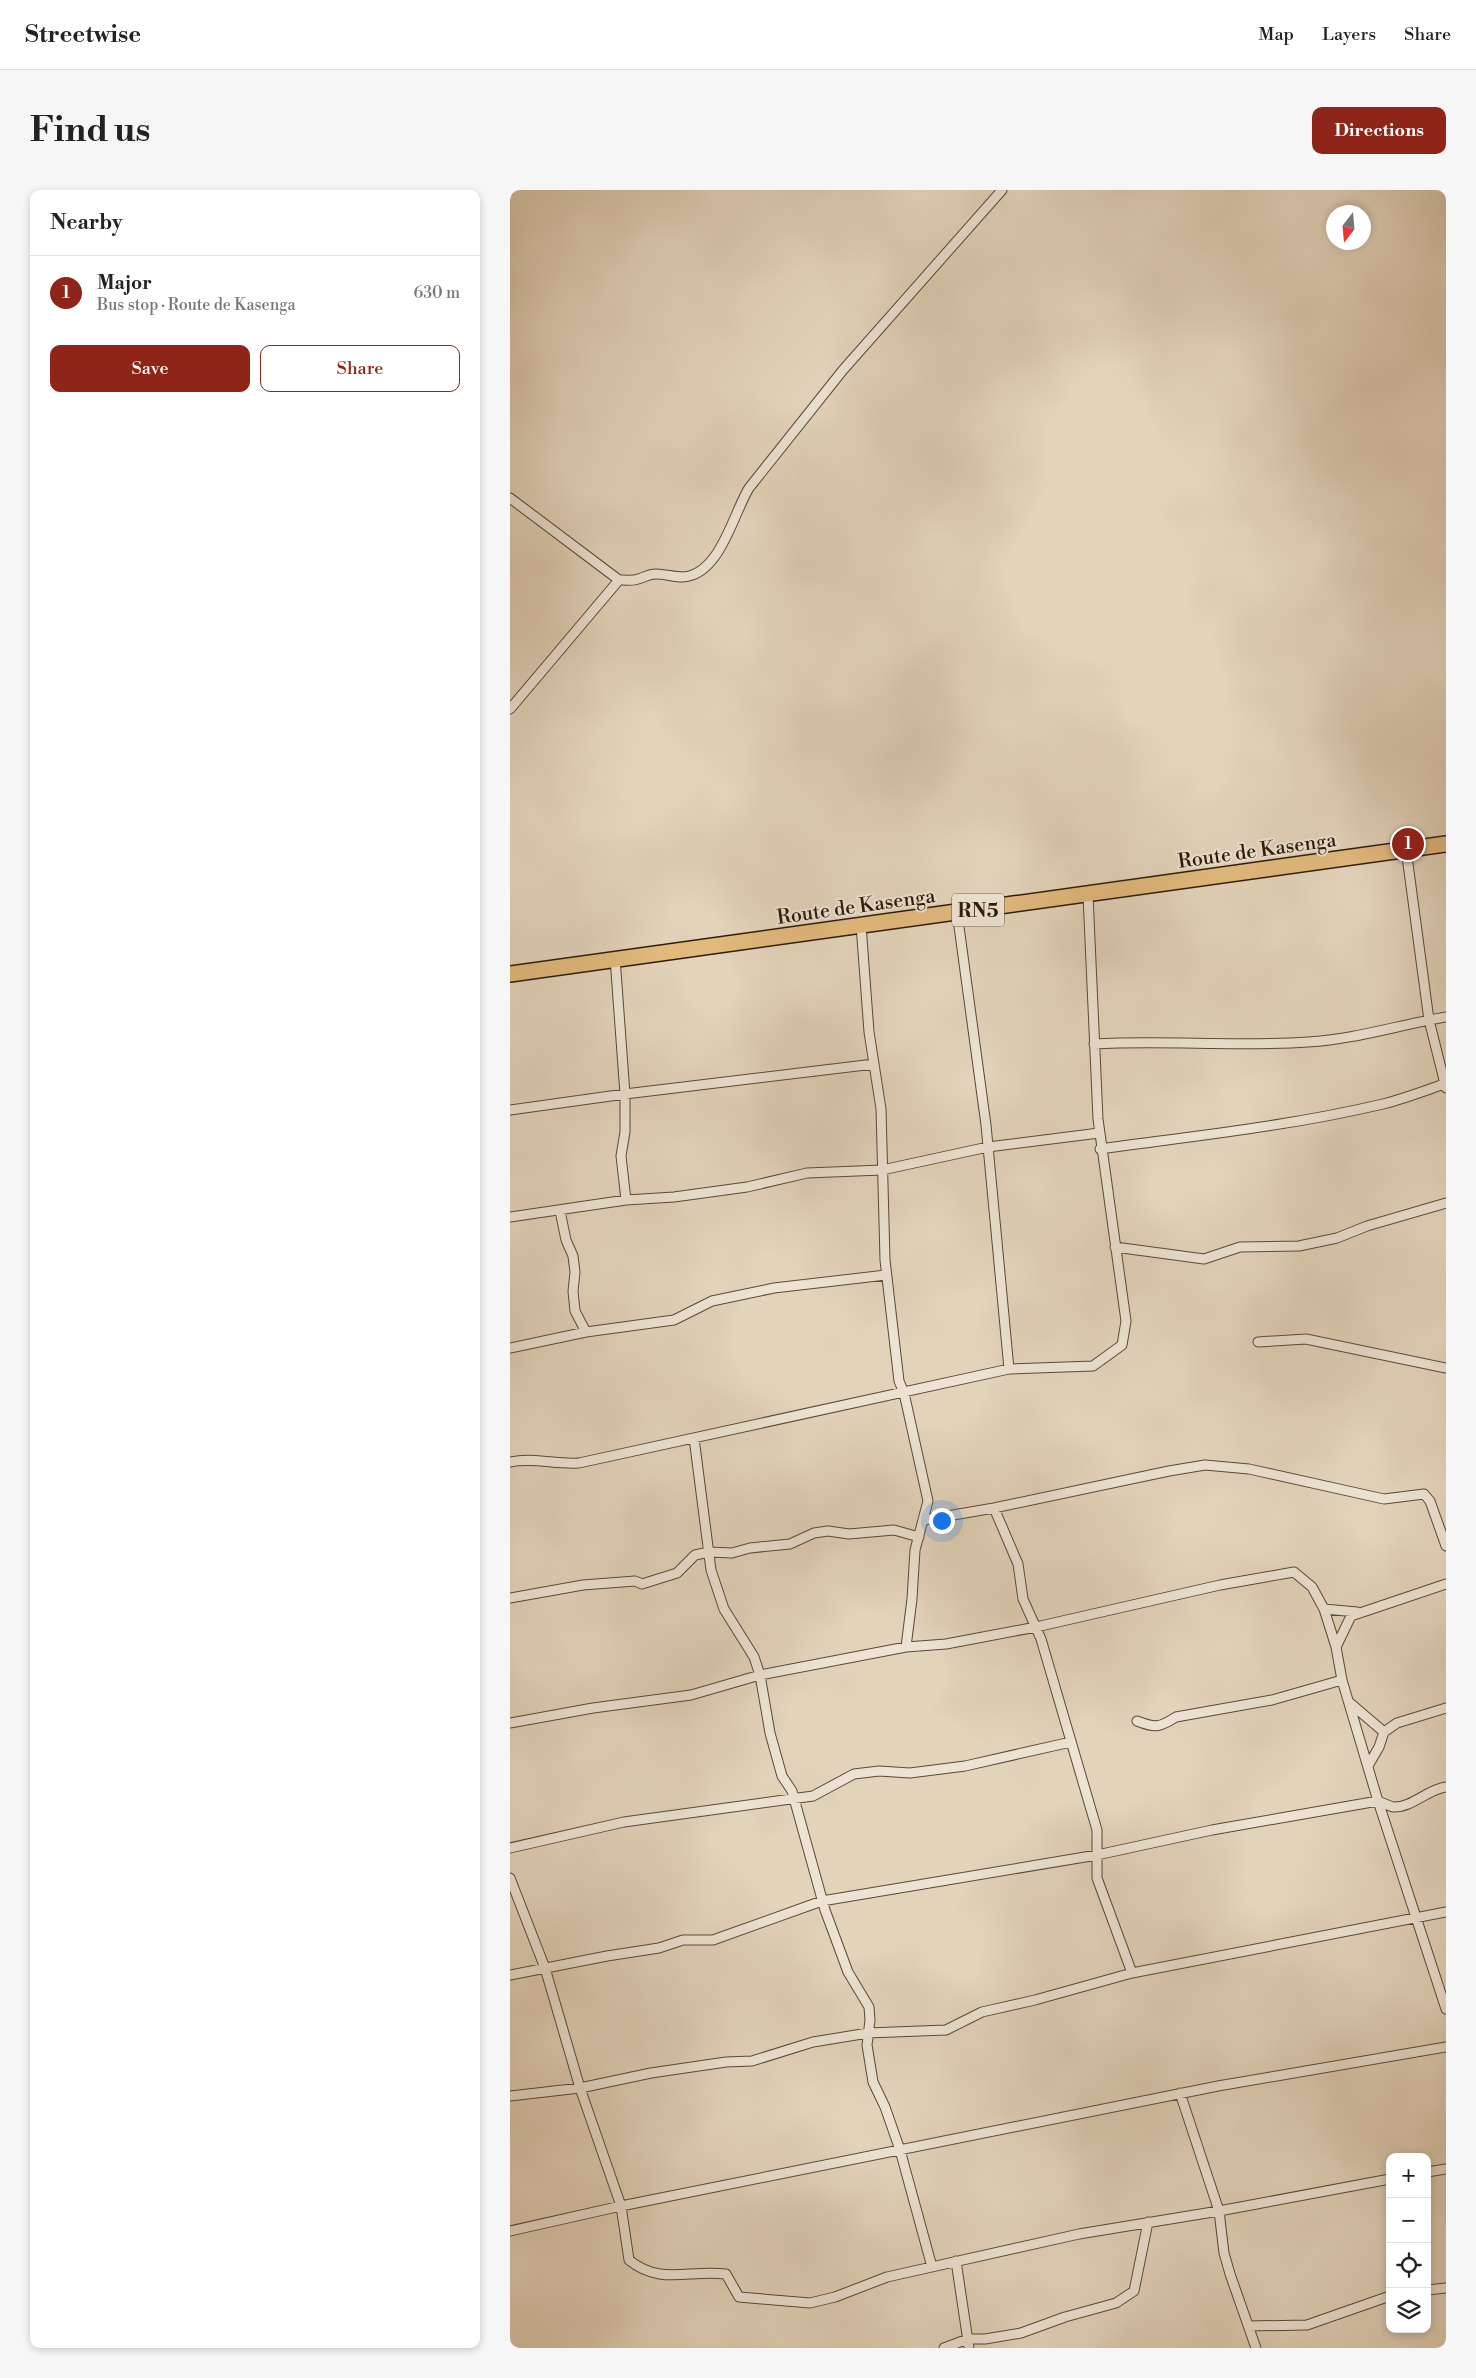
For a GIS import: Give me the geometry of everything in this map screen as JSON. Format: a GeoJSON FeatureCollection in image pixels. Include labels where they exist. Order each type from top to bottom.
{"type":"FeatureCollection","features":[{"type":"Feature","properties":{"kind":"highway","name":"Route de Kasenga"},"geometry":{"type":"LineString","coordinates":[[510,974],[1446,844]]}},
{"type":"Feature","properties":{"kind":"street"},"geometry":{"type":"LineString","coordinates":[[510,498],[619,580],[638,580],[643,576],[656,574],[684,577],[706,567],[725,540],[740,502],[767,466],[843,370],[1002,190]]}},
{"type":"Feature","properties":{"kind":"street"},"geometry":{"type":"LineString","coordinates":[[510,709],[619,580]]}},
{"type":"Feature","properties":{"kind":"street"},"geometry":{"type":"LineString","coordinates":[[1100,1149],[1272,1126],[1385,1104],[1445,1086],[1430,1020],[1406,849]]}},
{"type":"Feature","properties":{"kind":"street"},"geometry":{"type":"LineString","coordinates":[[510,1462],[545,1460],[561,1465],[579,1463],[1009,1369],[1093,1366],[1122,1346],[1126,1320],[1100,1149],[1088,895]]}},
{"type":"Feature","properties":{"kind":"street"},"geometry":{"type":"LineString","coordinates":[[957,912],[988,1147],[1009,1369]]}},
{"type":"Feature","properties":{"kind":"street"},"geometry":{"type":"LineString","coordinates":[[861,925],[869,1032],[881,1109],[886,1274],[898,1381],[904,1393],[927,1493],[927,1509],[914,1558],[912,1599],[906,1647]]}},
{"type":"Feature","properties":{"kind":"street"},"geometry":{"type":"LineString","coordinates":[[615,958],[624,1094],[625,1132],[621,1156],[626,1200]]}},
{"type":"Feature","properties":{"kind":"street"},"geometry":{"type":"LineString","coordinates":[[1094,1044],[1147,1041],[1307,1042],[1370,1035],[1446,1017]]}},
{"type":"Feature","properties":{"kind":"street"},"geometry":{"type":"LineString","coordinates":[[510,1110],[624,1094],[874,1064]]}},
{"type":"Feature","properties":{"kind":"street"},"geometry":{"type":"LineString","coordinates":[[510,1217],[626,1200],[674,1197],[738,1188],[807,1173],[882,1170],[988,1147],[1099,1133]]}},
{"type":"Feature","properties":{"kind":"street"},"geometry":{"type":"LineString","coordinates":[[1115,1247],[1204,1259],[1240,1247],[1299,1246],[1337,1238],[1367,1226],[1446,1203]]}},
{"type":"Feature","properties":{"kind":"street"},"geometry":{"type":"LineString","coordinates":[[560,1211],[566,1240],[573,1256],[575,1311],[586,1332]]}},
{"type":"Feature","properties":{"kind":"street"},"geometry":{"type":"LineString","coordinates":[[510,1348],[586,1332],[674,1320],[712,1300],[774,1288],[886,1274]]}},
{"type":"Feature","properties":{"kind":"street"},"geometry":{"type":"LineString","coordinates":[[1258,1342],[1306,1339],[1446,1368]]}},
{"type":"Feature","properties":{"kind":"street"},"geometry":{"type":"LineString","coordinates":[[694,1438],[716,1590],[724,1609],[754,1657],[760,1675],[770,1733],[782,1776],[792,1792],[792,1799],[822,1901],[848,1972],[871,2012],[867,2046],[873,2082],[885,2107],[900,2150],[932,2266]]}},
{"type":"Feature","properties":{"kind":"street"},"geometry":{"type":"LineString","coordinates":[[924,1520],[994,1508],[1205,1465],[1249,1469],[1384,1499],[1424,1494],[1430,1501],[1446,1546]]}},
{"type":"Feature","properties":{"kind":"street"},"geometry":{"type":"LineString","coordinates":[[994,1508],[1018,1564],[1023,1599],[1041,1639],[1097,1830],[1097,1878],[1132,1973]]}},
{"type":"Feature","properties":{"kind":"street"},"geometry":{"type":"LineString","coordinates":[[510,1598],[583,1585],[635,1582],[642,1584],[677,1573],[695,1556],[709,1552],[732,1553],[750,1548],[790,1544],[814,1533],[828,1531],[849,1534],[894,1530],[919,1537]]}},
{"type":"Feature","properties":{"kind":"street"},"geometry":{"type":"LineString","coordinates":[[510,1723],[593,1708],[691,1695],[760,1675],[906,1647],[946,1644],[1036,1627],[1220,1585],[1294,1572],[1312,1587],[1324,1609],[1336,1647],[1342,1680],[1378,1801],[1446,2009]]}},
{"type":"Feature","properties":{"kind":"street"},"geometry":{"type":"LineString","coordinates":[[1336,1647],[1351,1616],[1446,1584]]}},
{"type":"Feature","properties":{"kind":"street"},"geometry":{"type":"LineString","coordinates":[[1324,1609],[1360,1612]]}},
{"type":"Feature","properties":{"kind":"street"},"geometry":{"type":"LineString","coordinates":[[1136,1721],[1153,1727],[1164,1725],[1176,1717],[1272,1700],[1342,1680]]}},
{"type":"Feature","properties":{"kind":"street"},"geometry":{"type":"LineString","coordinates":[[1348,1700],[1384,1732]]}},
{"type":"Feature","properties":{"kind":"street"},"geometry":{"type":"LineString","coordinates":[[1368,1766],[1379,1747],[1384,1732],[1397,1724],[1446,1708]]}},
{"type":"Feature","properties":{"kind":"street"},"geometry":{"type":"LineString","coordinates":[[510,1848],[624,1822],[813,1796],[854,1774],[879,1771],[910,1773],[965,1766],[1071,1742]]}},
{"type":"Feature","properties":{"kind":"street"},"geometry":{"type":"LineString","coordinates":[[510,1976],[659,1948],[683,1940],[713,1940],[822,1901],[1097,1855],[1212,1830],[1378,1801],[1394,1807],[1408,1803],[1438,1788],[1446,1788]]}},
{"type":"Feature","properties":{"kind":"street"},"geometry":{"type":"LineString","coordinates":[[510,1878],[545,1968],[580,2088],[621,2206],[629,2260],[641,2270],[669,2276],[706,2272],[726,2274],[739,2297],[810,2303],[836,2297],[887,2277],[1079,2234],[1219,2211],[1386,2180]]}},
{"type":"Feature","properties":{"kind":"street"},"geometry":{"type":"LineString","coordinates":[[510,2096],[580,2088],[670,2070],[726,2062],[752,2061],[813,2042],[868,2033],[916,2033],[946,2030],[982,2012],[1035,2000],[1132,1973],[1446,1912]]}},
{"type":"Feature","properties":{"kind":"street"},"geometry":{"type":"LineString","coordinates":[[510,2231],[621,2206],[1180,2093],[1446,2047]]}},
{"type":"Feature","properties":{"kind":"street"},"geometry":{"type":"LineString","coordinates":[[1180,2093],[1219,2211],[1228,2267],[1256,2348]]}},
{"type":"Feature","properties":{"kind":"street"},"geometry":{"type":"LineString","coordinates":[[1431,2171],[1446,2169]]}},
{"type":"Feature","properties":{"kind":"street"},"geometry":{"type":"LineString","coordinates":[[944,2348],[1021,2333],[1064,2317],[1116,2303],[1134,2291],[1148,2222]]}},
{"type":"Feature","properties":{"kind":"street"},"geometry":{"type":"LineString","coordinates":[[956,2261],[969,2344]]}},
{"type":"Feature","properties":{"kind":"street"},"geometry":{"type":"LineString","coordinates":[[1431,2290],[1446,2288]]}},
{"type":"Feature","properties":{"kind":"street"},"geometry":{"type":"LineString","coordinates":[[1248,2326],[1308,2325],[1386,2297]]}},
{"type":"Feature","properties":{"kind":"place","name":"Major"},"geometry":{"type":"Point","coordinates":[1408,844]}}]}
